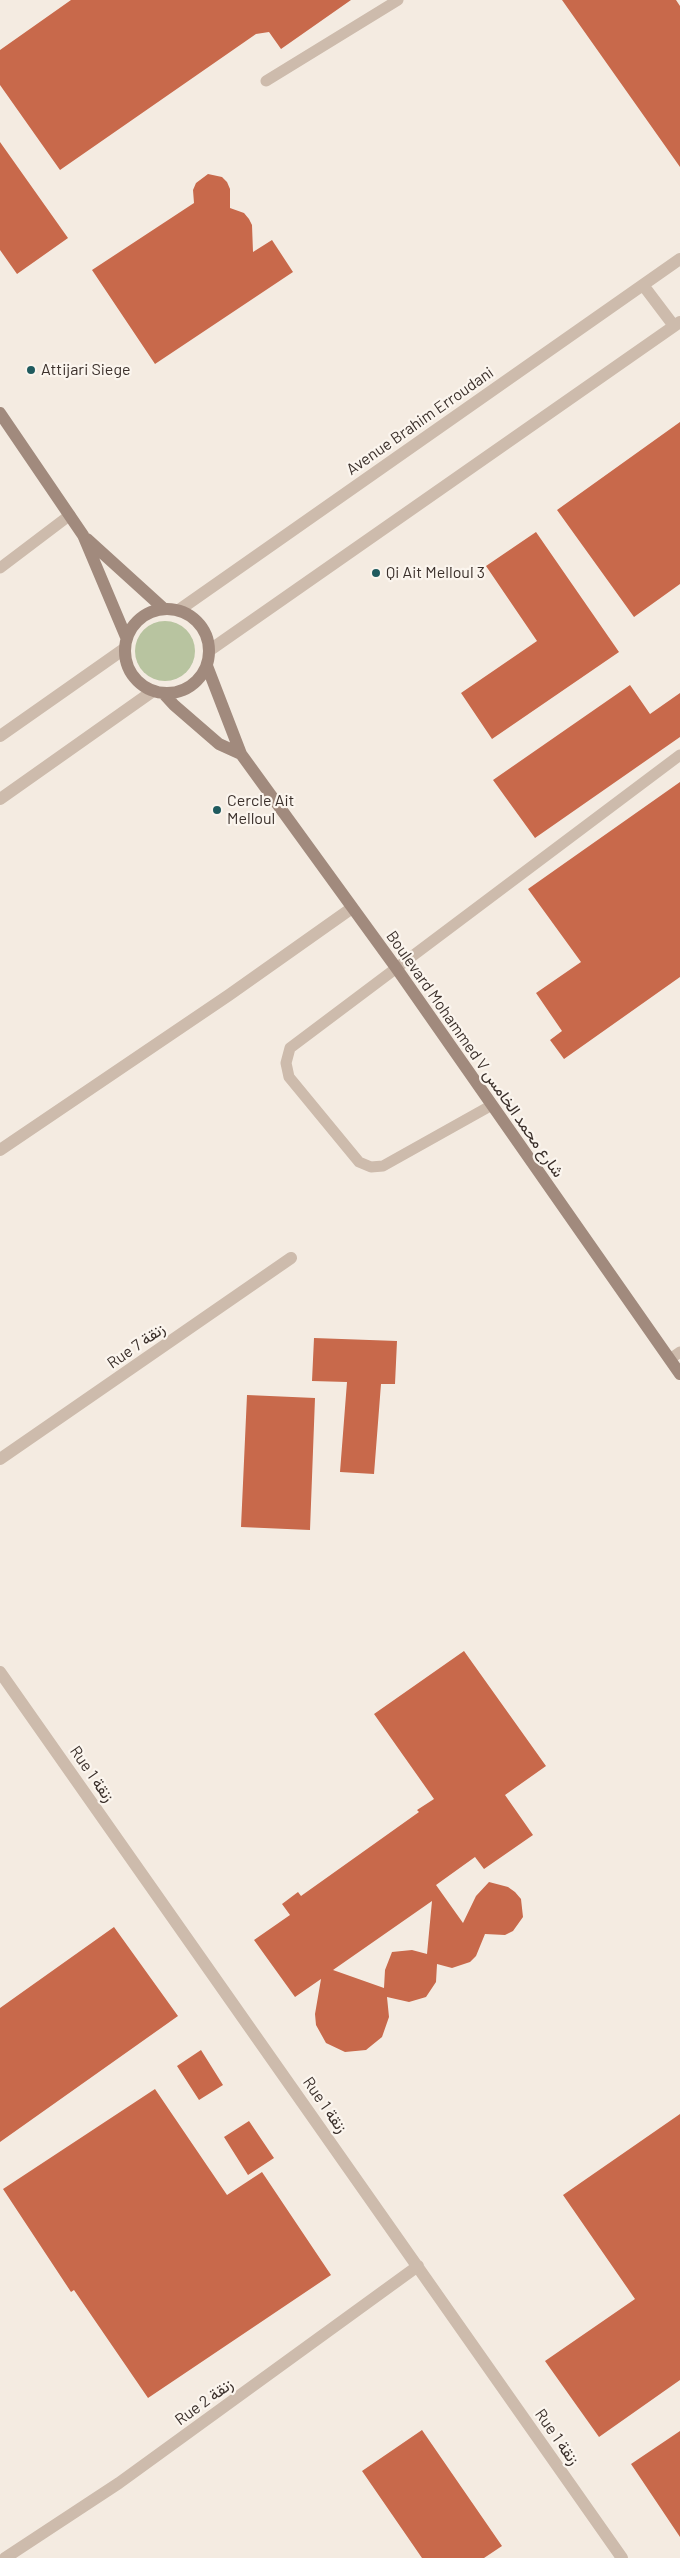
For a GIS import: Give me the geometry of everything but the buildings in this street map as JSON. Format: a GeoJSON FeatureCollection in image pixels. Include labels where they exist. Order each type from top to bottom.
{"type":"FeatureCollection","features":[{"type":"Feature","properties":{"kind":"main road"},"geometry":{"type":"LineString","coordinates":[[0,413],[83,535],[125,643],[126,664],[132,675],[140,684],[158,692],[177,692],[189,687],[200,678],[207,666],[210,650],[207,637],[201,625],[191,615],[178,610],[163,608],[140,617],[132,626],[125,643]]}},
{"type":"Feature","properties":{"kind":"main road"},"geometry":{"type":"LineString","coordinates":[[83,535],[163,608]]}},
{"type":"Feature","properties":{"kind":"main road","name":"Boulevard Mohammed V شارع محمد الخامس"},"geometry":{"type":"LineString","coordinates":[[207,666],[240,754],[675,1356],[680,1374]]}},
{"type":"Feature","properties":{"kind":"main road","name":"Boulevard Mohammed V شارع محمد الخامس"},"geometry":{"type":"LineString","coordinates":[[158,692],[219,744],[240,754]]}},
{"type":"Feature","properties":{"kind":"street","name":"Avenue Brahim Erroudani"},"geometry":{"type":"LineString","coordinates":[[178,610],[680,259]]}},
{"type":"Feature","properties":{"kind":"street"},"geometry":{"type":"LineString","coordinates":[[210,650],[677,324],[643,285]]}},
{"type":"Feature","properties":{"kind":"street"},"geometry":{"type":"LineString","coordinates":[[0,736],[125,643]]}},
{"type":"Feature","properties":{"kind":"street"},"geometry":{"type":"LineString","coordinates":[[0,799],[158,692]]}},
{"type":"Feature","properties":{"kind":"street"},"geometry":{"type":"LineString","coordinates":[[0,1150],[222,1000],[352,908]]}},
{"type":"Feature","properties":{"kind":"street","name":"Rue 7 زنقة"},"geometry":{"type":"LineString","coordinates":[[0,1459],[290,1258]]}},
{"type":"Feature","properties":{"kind":"street","name":"Rue 1 زنقة"},"geometry":{"type":"LineString","coordinates":[[0,1672],[622,2558]]}},
{"type":"Feature","properties":{"kind":"street","name":"Rue 2 زنقة"},"geometry":{"type":"LineString","coordinates":[[5,2558],[119,2483],[418,2266]]}},
{"type":"Feature","properties":{"kind":"lane"},"geometry":{"type":"LineString","coordinates":[[266,81],[398,0]]}},
{"type":"Feature","properties":{"kind":"lane"},"geometry":{"type":"LineString","coordinates":[[0,568],[70,515]]}},
{"type":"Feature","properties":{"kind":"lane"},"geometry":{"type":"LineString","coordinates":[[492,1105],[383,1166],[372,1167],[359,1162],[289,1077],[286,1062],[290,1048],[680,755]]}},
{"type":"Feature","properties":{"kind":"green space"},"geometry":{"type":"Polygon","coordinates":[[[165,621],[182,626],[190,634],[195,651],[190,668],[182,676],[165,681],[148,676],[140,668],[135,651],[140,634],[148,626],[165,621]]]}},
{"type":"Feature","properties":{"kind":"place","name":"Attijari Siege"},"geometry":{"type":"Point","coordinates":[31,370]}},
{"type":"Feature","properties":{"kind":"place","name":"Qi Ait Melloul 3"},"geometry":{"type":"Point","coordinates":[376,573]}},
{"type":"Feature","properties":{"kind":"place","name":"Cercle Ait Melloul"},"geometry":{"type":"Point","coordinates":[217,810]}}]}
